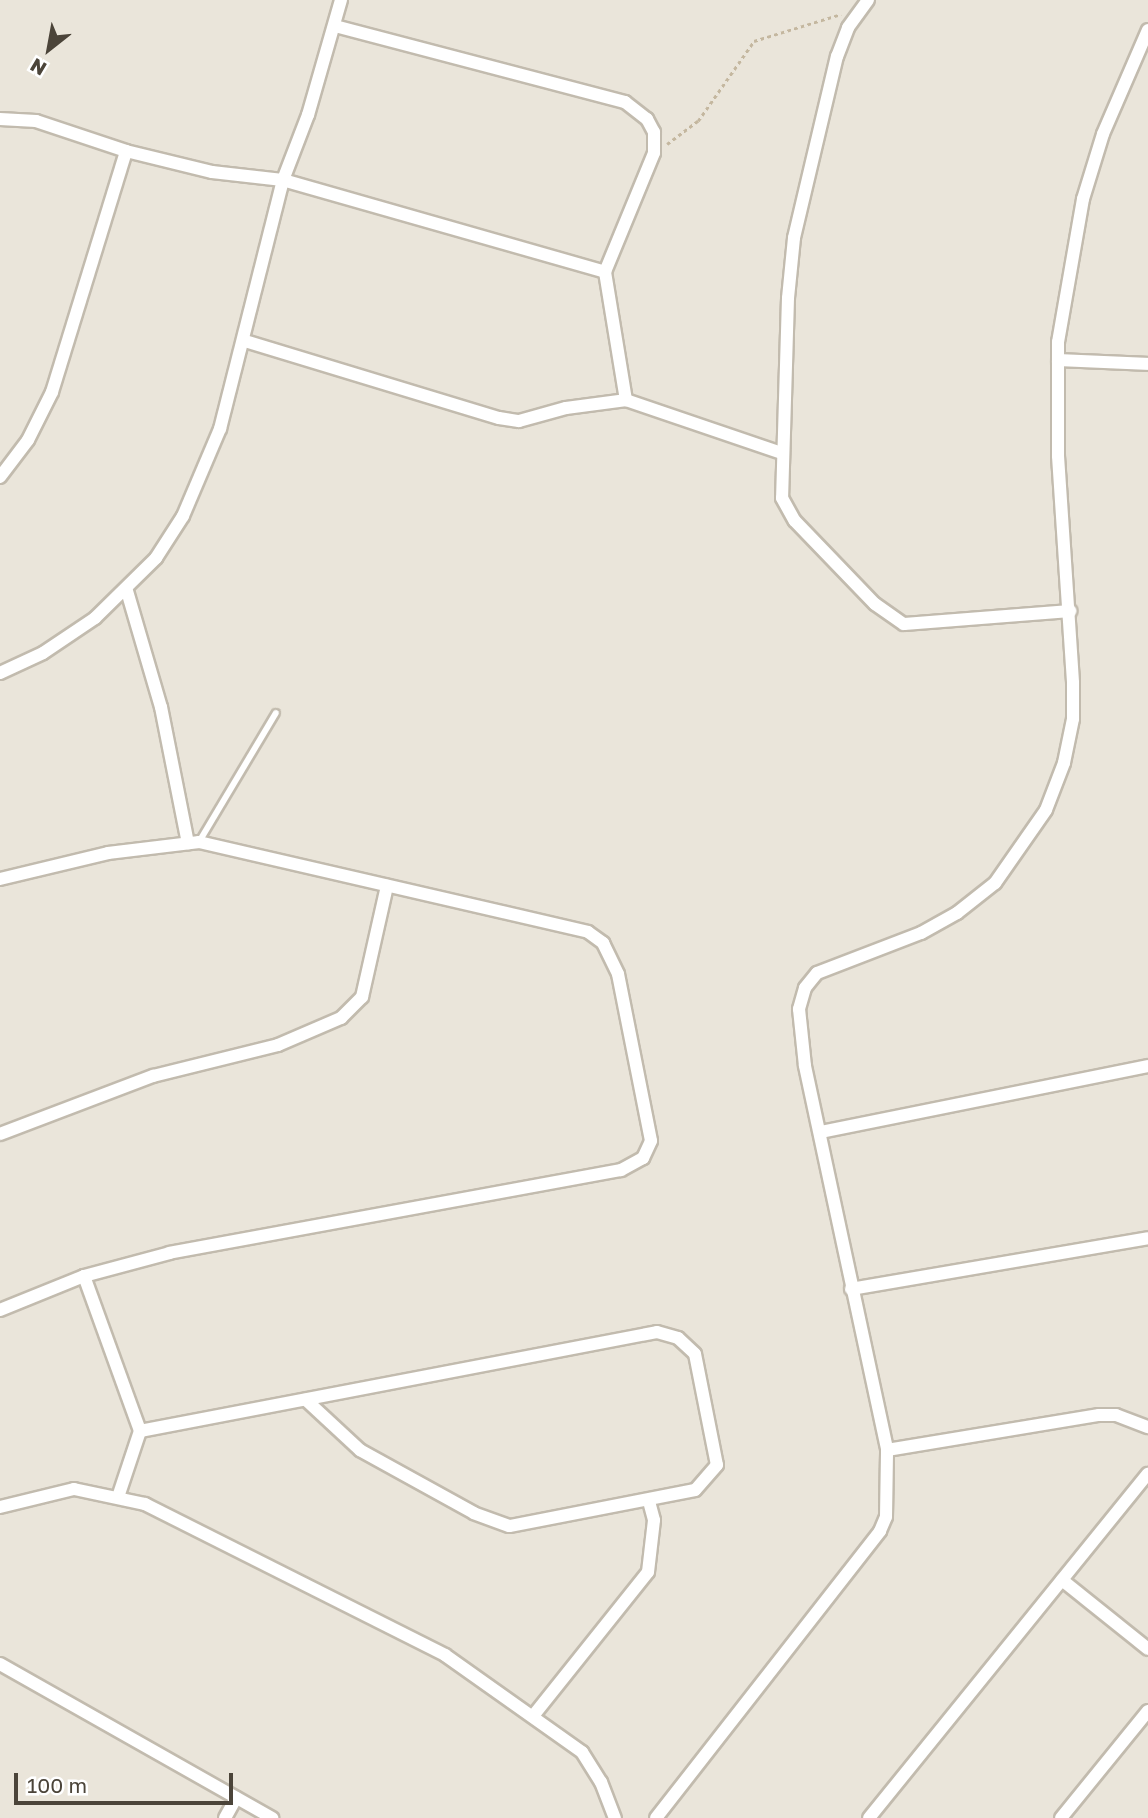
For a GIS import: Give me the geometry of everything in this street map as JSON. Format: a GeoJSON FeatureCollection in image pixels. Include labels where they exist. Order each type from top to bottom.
{"type":"FeatureCollection","features":[{"type":"Feature","properties":{"kind":"street"},"geometry":{"type":"LineString","coordinates":[[0,673],[43,653],[127,591],[156,558],[183,516],[220,429],[245,341],[283,180],[335,26],[341,0]]}},
{"type":"Feature","properties":{"kind":"street"},"geometry":{"type":"LineString","coordinates":[[866,3],[837,55],[794,238],[782,453],[787,510],[890,618],[918,626],[1070,611]]}},
{"type":"Feature","properties":{"kind":"street"},"geometry":{"type":"LineString","coordinates":[[335,26],[625,102],[647,119],[654,132],[654,153],[605,272],[626,400]]}},
{"type":"Feature","properties":{"kind":"street"},"geometry":{"type":"LineString","coordinates":[[656,1818],[880,1531],[886,1517],[887,1450],[851,1289],[799,1031],[804,988],[817,973],[838,961],[920,933],[957,913],[1010,866],[1046,810],[1070,741],[1070,611],[1058,456],[1058,360],[1066,278],[1083,199],[1103,134],[1148,30]]}},
{"type":"Feature","properties":{"kind":"street"},"geometry":{"type":"LineString","coordinates":[[0,119],[36,121],[126,151],[247,179],[283,180],[605,272]]}},
{"type":"Feature","properties":{"kind":"street"},"geometry":{"type":"LineString","coordinates":[[0,477],[28,440],[52,392],[126,151]]}},
{"type":"Feature","properties":{"kind":"street"},"geometry":{"type":"LineString","coordinates":[[245,341],[499,418],[519,421],[566,408],[626,400],[782,453]]}},
{"type":"Feature","properties":{"kind":"street"},"geometry":{"type":"LineString","coordinates":[[1058,360],[1148,364]]}},
{"type":"Feature","properties":{"kind":"street"},"geometry":{"type":"LineString","coordinates":[[127,591],[161,707],[194,843]]}},
{"type":"Feature","properties":{"kind":"street"},"geometry":{"type":"LineString","coordinates":[[0,879],[108,853],[194,843],[532,917],[588,932],[603,943],[618,974],[651,1140],[643,1158],[621,1170],[245,1237],[84,1276],[0,1310]]}},
{"type":"Feature","properties":{"kind":"street"},"geometry":{"type":"LineString","coordinates":[[0,1134],[153,1076],[278,1045],[341,1018],[362,997],[387,886]]}},
{"type":"Feature","properties":{"kind":"street"},"geometry":{"type":"LineString","coordinates":[[821,1132],[1148,1066]]}},
{"type":"Feature","properties":{"kind":"street"},"geometry":{"type":"LineString","coordinates":[[851,1289],[1148,1238]]}},
{"type":"Feature","properties":{"kind":"street"},"geometry":{"type":"LineString","coordinates":[[84,1276],[140,1431],[118,1497]]}},
{"type":"Feature","properties":{"kind":"street"},"geometry":{"type":"LineString","coordinates":[[140,1431],[625,1337],[667,1334],[684,1341],[695,1354],[717,1465],[695,1490],[526,1526],[498,1524],[360,1450],[306,1400]]}},
{"type":"Feature","properties":{"kind":"street"},"geometry":{"type":"LineString","coordinates":[[887,1450],[1099,1415],[1116,1415],[1148,1427]]}},
{"type":"Feature","properties":{"kind":"street"},"geometry":{"type":"LineString","coordinates":[[869,1818],[1148,1474]]}},
{"type":"Feature","properties":{"kind":"street"},"geometry":{"type":"LineString","coordinates":[[0,1507],[74,1489],[145,1504],[445,1655],[533,1716],[593,1766],[615,1818]]}},
{"type":"Feature","properties":{"kind":"street"},"geometry":{"type":"LineString","coordinates":[[533,1716],[648,1572],[654,1520],[649,1501]]}},
{"type":"Feature","properties":{"kind":"street"},"geometry":{"type":"LineString","coordinates":[[1062,1580],[1148,1649]]}},
{"type":"Feature","properties":{"kind":"street"},"geometry":{"type":"LineString","coordinates":[[0,1664],[272,1818]]}},
{"type":"Feature","properties":{"kind":"street"},"geometry":{"type":"LineString","coordinates":[[1061,1818],[1148,1711]]}},
{"type":"Feature","properties":{"kind":"street"},"geometry":{"type":"LineString","coordinates":[[225,1818],[236,1798]]}},
{"type":"Feature","properties":{"kind":"lane"},"geometry":{"type":"LineString","coordinates":[[194,843],[276,713]]}},
{"type":"Feature","properties":{"kind":"path"},"geometry":{"type":"LineString","coordinates":[[654,153],[698,121],[741,52],[754,41],[866,3]]}},
{"type":"Feature","properties":{"kind":"shaded area"},"geometry":{"type":"Polygon","coordinates":[[[0,0],[1148,0],[1148,1818],[0,1818],[0,0]]]}}]}
